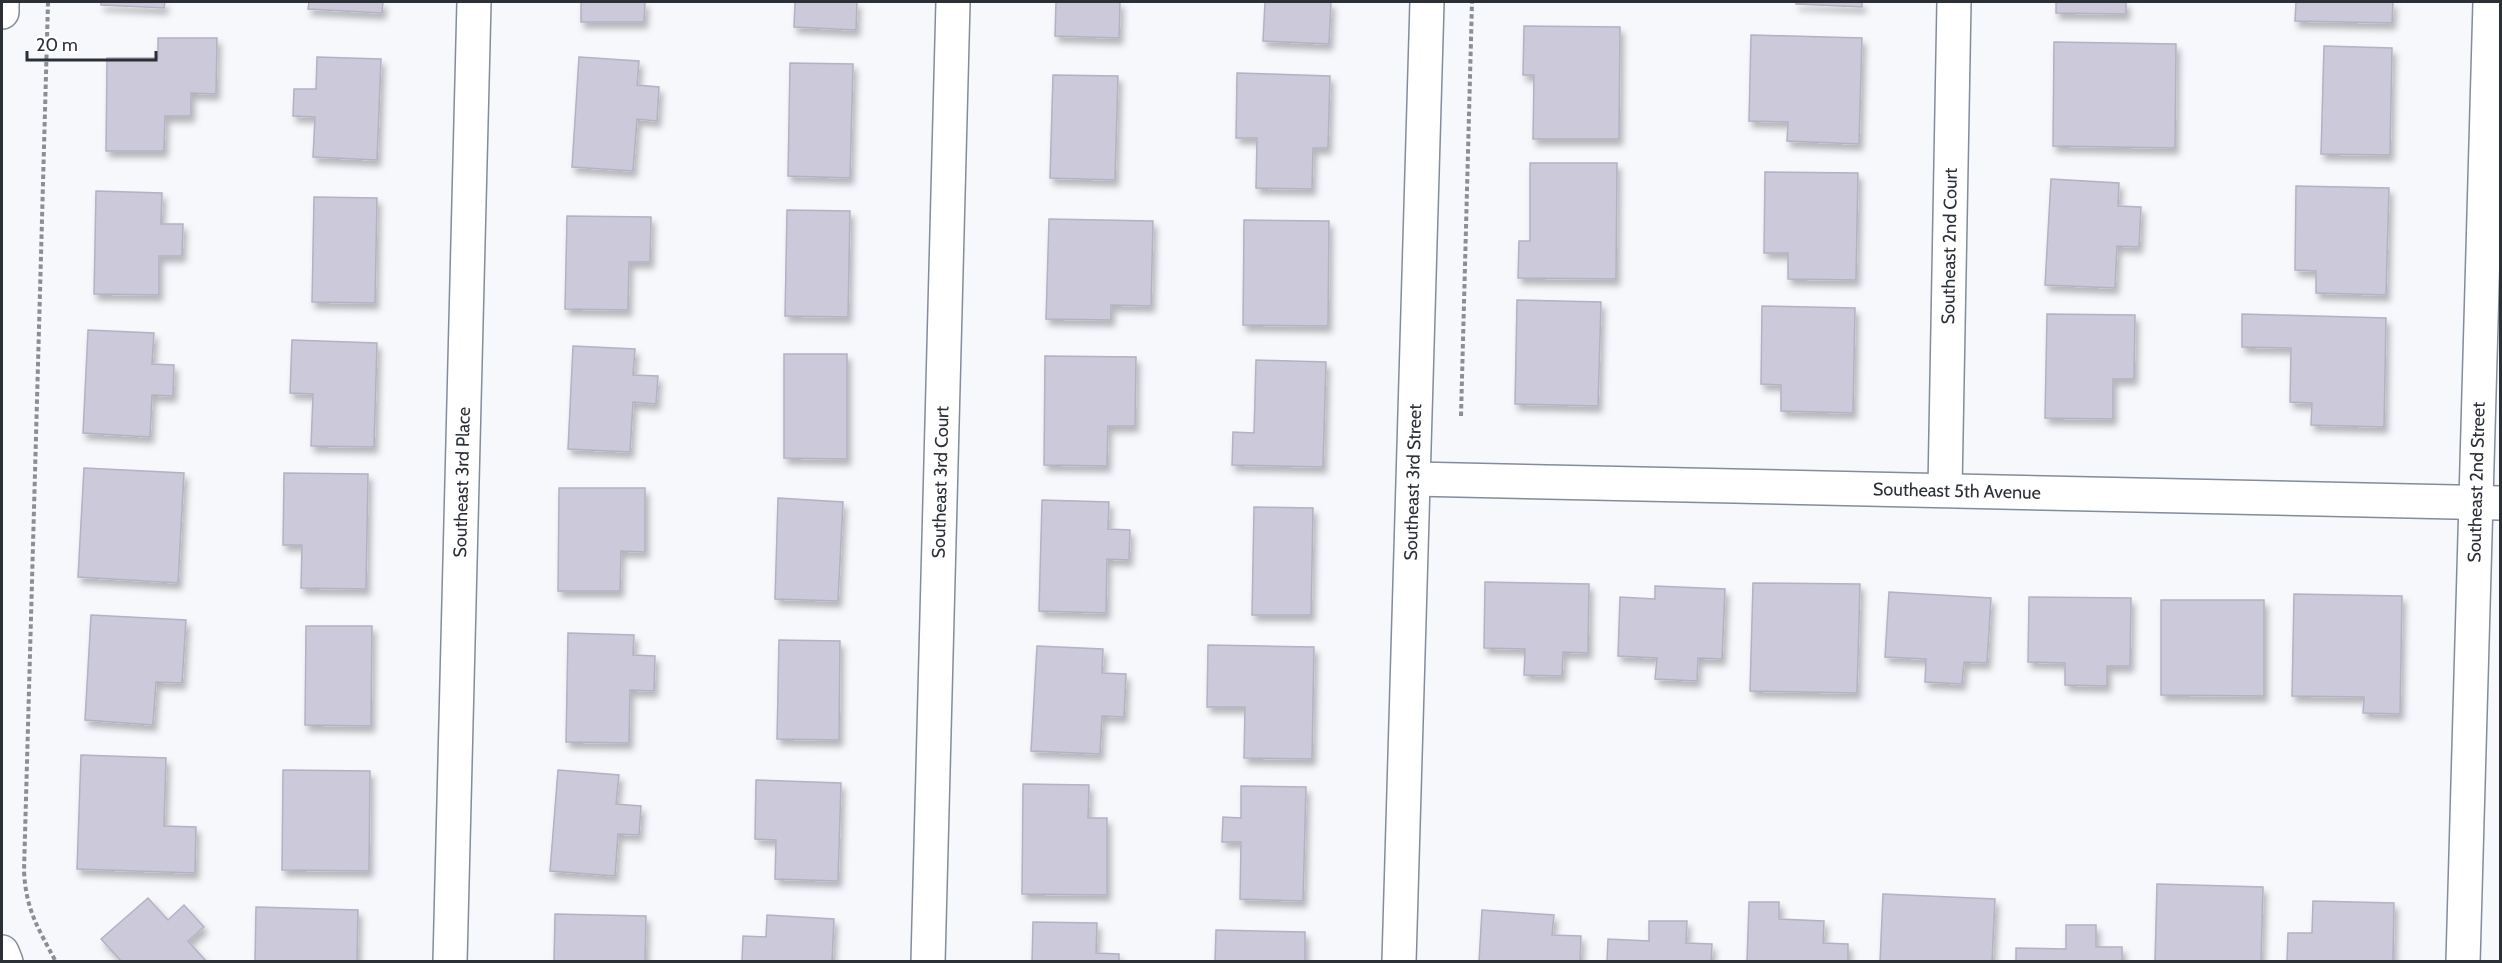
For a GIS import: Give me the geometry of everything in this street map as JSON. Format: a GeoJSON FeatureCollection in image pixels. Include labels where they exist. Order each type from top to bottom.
{"type":"FeatureCollection","features":[{"type":"Feature","properties":{"kind":"street"},"geometry":{"type":"LineString","coordinates":[[2,2],[2,12]]}},
{"type":"Feature","properties":{"kind":"street","name":"Southeast 3rd Place"},"geometry":{"type":"LineString","coordinates":[[450,962],[474,2]]}},
{"type":"Feature","properties":{"kind":"street","name":"Southeast 3rd Court"},"geometry":{"type":"LineString","coordinates":[[928,962],[953,2]]}},
{"type":"Feature","properties":{"kind":"street","name":"Southeast 3rd Street"},"geometry":{"type":"LineString","coordinates":[[1399,962],[1427,2]]}},
{"type":"Feature","properties":{"kind":"street","name":"Southeast 2nd Court"},"geometry":{"type":"LineString","coordinates":[[1945,489],[1954,2]]}},
{"type":"Feature","properties":{"kind":"street","name":"Southeast 2nd Street"},"geometry":{"type":"LineString","coordinates":[[2463,962],[2488,503],[2490,2]]}},
{"type":"Feature","properties":{"kind":"street","name":"Southeast 5th Avenue"},"geometry":{"type":"LineString","coordinates":[[1414,479],[1945,489],[2488,503]]}},
{"type":"Feature","properties":{"kind":"street"},"geometry":{"type":"LineString","coordinates":[[2,952],[6,962]]}},
{"type":"Feature","properties":{"kind":"path"},"geometry":{"type":"LineString","coordinates":[[48,2],[24,871],[25,896],[33,918],[56,962]]}},
{"type":"Feature","properties":{"kind":"path"},"geometry":{"type":"LineString","coordinates":[[1461,416],[1472,2]]}},
{"type":"Feature","properties":{"kind":"building"},"geometry":{"type":"Polygon","coordinates":[[[101,2],[165,2],[164,8],[101,5],[101,2]]]}},
{"type":"Feature","properties":{"kind":"building"},"geometry":{"type":"Polygon","coordinates":[[[309,2],[383,2],[382,13],[308,9],[309,2]]]}},
{"type":"Feature","properties":{"kind":"building"},"geometry":{"type":"Polygon","coordinates":[[[581,2],[645,2],[644,22],[581,22],[581,2]]]}},
{"type":"Feature","properties":{"kind":"building"},"geometry":{"type":"Polygon","coordinates":[[[795,2],[857,2],[856,30],[794,27],[795,2]]]}},
{"type":"Feature","properties":{"kind":"building"},"geometry":{"type":"Polygon","coordinates":[[[1056,2],[1120,2],[1119,38],[1055,36],[1056,2]]]}},
{"type":"Feature","properties":{"kind":"building"},"geometry":{"type":"Polygon","coordinates":[[[1265,2],[1331,2],[1329,44],[1263,41],[1265,2]]]}},
{"type":"Feature","properties":{"kind":"building"},"geometry":{"type":"Polygon","coordinates":[[[1796,2],[1862,2],[1862,7],[1796,4],[1796,2]]]}},
{"type":"Feature","properties":{"kind":"building"},"geometry":{"type":"Polygon","coordinates":[[[2056,2],[2126,2],[2126,14],[2056,13],[2056,2]]]}},
{"type":"Feature","properties":{"kind":"building"},"geometry":{"type":"Polygon","coordinates":[[[2296,2],[2393,2],[2392,23],[2295,21],[2296,2]]]}},
{"type":"Feature","properties":{"kind":"building"},"geometry":{"type":"Polygon","coordinates":[[[1524,26],[1620,27],[1619,139],[1533,139],[1534,75],[1523,75],[1524,26]]]}},
{"type":"Feature","properties":{"kind":"building"},"geometry":{"type":"Polygon","coordinates":[[[1751,35],[1862,38],[1859,144],[1787,141],[1788,122],[1749,121],[1751,35]]]}},
{"type":"Feature","properties":{"kind":"building"},"geometry":{"type":"Polygon","coordinates":[[[158,38],[217,38],[216,94],[191,93],[191,116],[165,116],[164,151],[106,151],[107,58],[158,58],[158,38]]]}},
{"type":"Feature","properties":{"kind":"building"},"geometry":{"type":"Polygon","coordinates":[[[2054,42],[2176,44],[2175,148],[2053,146],[2054,42]]]}},
{"type":"Feature","properties":{"kind":"building"},"geometry":{"type":"Polygon","coordinates":[[[2324,46],[2392,48],[2390,155],[2321,154],[2324,46]]]}},
{"type":"Feature","properties":{"kind":"building"},"geometry":{"type":"Polygon","coordinates":[[[317,57],[381,59],[377,160],[313,157],[315,117],[293,116],[294,89],[316,89],[317,57]]]}},
{"type":"Feature","properties":{"kind":"building"},"geometry":{"type":"Polygon","coordinates":[[[579,57],[639,61],[637,85],[659,87],[657,121],[637,119],[633,171],[572,167],[579,57]]]}},
{"type":"Feature","properties":{"kind":"building"},"geometry":{"type":"Polygon","coordinates":[[[790,63],[853,64],[850,178],[788,176],[790,63]]]}},
{"type":"Feature","properties":{"kind":"building"},"geometry":{"type":"Polygon","coordinates":[[[1237,73],[1330,76],[1328,148],[1313,148],[1312,189],[1256,188],[1257,138],[1236,138],[1237,73]]]}},
{"type":"Feature","properties":{"kind":"building"},"geometry":{"type":"Polygon","coordinates":[[[1053,75],[1118,76],[1115,180],[1050,178],[1053,75]]]}},
{"type":"Feature","properties":{"kind":"building"},"geometry":{"type":"Polygon","coordinates":[[[1530,163],[1617,163],[1616,279],[1518,278],[1519,241],[1530,241],[1530,163]]]}},
{"type":"Feature","properties":{"kind":"building"},"geometry":{"type":"Polygon","coordinates":[[[1765,172],[1858,173],[1856,280],[1788,279],[1788,253],[1764,253],[1765,172]]]}},
{"type":"Feature","properties":{"kind":"building"},"geometry":{"type":"Polygon","coordinates":[[[2051,179],[2119,183],[2118,206],[2141,207],[2139,247],[2117,246],[2115,288],[2045,285],[2051,179]]]}},
{"type":"Feature","properties":{"kind":"building"},"geometry":{"type":"Polygon","coordinates":[[[2296,186],[2389,188],[2386,295],[2316,293],[2316,271],[2295,270],[2296,186]]]}},
{"type":"Feature","properties":{"kind":"building"},"geometry":{"type":"Polygon","coordinates":[[[96,191],[162,193],[161,224],[183,224],[182,256],[159,256],[159,295],[94,294],[96,191]]]}},
{"type":"Feature","properties":{"kind":"building"},"geometry":{"type":"Polygon","coordinates":[[[314,197],[377,198],[375,303],[312,302],[314,197]]]}},
{"type":"Feature","properties":{"kind":"building"},"geometry":{"type":"Polygon","coordinates":[[[787,210],[850,211],[848,317],[785,316],[787,210]]]}},
{"type":"Feature","properties":{"kind":"building"},"geometry":{"type":"Polygon","coordinates":[[[567,216],[651,217],[650,262],[629,262],[628,310],[565,309],[567,216]]]}},
{"type":"Feature","properties":{"kind":"building"},"geometry":{"type":"Polygon","coordinates":[[[1049,219],[1153,221],[1151,306],[1111,305],[1111,320],[1046,319],[1049,219]]]}},
{"type":"Feature","properties":{"kind":"building"},"geometry":{"type":"Polygon","coordinates":[[[1244,220],[1329,221],[1328,326],[1243,325],[1244,220]]]}},
{"type":"Feature","properties":{"kind":"building"},"geometry":{"type":"Polygon","coordinates":[[[1517,300],[1601,302],[1598,406],[1515,404],[1517,300]]]}},
{"type":"Feature","properties":{"kind":"building"},"geometry":{"type":"Polygon","coordinates":[[[1762,306],[1855,308],[1853,413],[1781,411],[1781,385],[1761,384],[1762,306]]]}},
{"type":"Feature","properties":{"kind":"building"},"geometry":{"type":"Polygon","coordinates":[[[2047,314],[2135,315],[2134,379],[2113,379],[2113,419],[2045,418],[2047,314]]]}},
{"type":"Feature","properties":{"kind":"building"},"geometry":{"type":"Polygon","coordinates":[[[2242,314],[2386,318],[2384,427],[2311,425],[2312,403],[2290,402],[2291,348],[2242,347],[2242,314]]]}},
{"type":"Feature","properties":{"kind":"building"},"geometry":{"type":"Polygon","coordinates":[[[88,330],[154,333],[152,364],[174,365],[173,396],[152,395],[150,437],[83,433],[88,330]]]}},
{"type":"Feature","properties":{"kind":"building"},"geometry":{"type":"Polygon","coordinates":[[[292,340],[377,343],[374,447],[311,446],[313,394],[290,393],[292,340]]]}},
{"type":"Feature","properties":{"kind":"building"},"geometry":{"type":"Polygon","coordinates":[[[573,346],[635,349],[633,375],[658,376],[656,404],[633,402],[630,452],[568,449],[573,346]]]}},
{"type":"Feature","properties":{"kind":"building"},"geometry":{"type":"Polygon","coordinates":[[[784,354],[847,354],[847,459],[784,458],[784,354]]]}},
{"type":"Feature","properties":{"kind":"building"},"geometry":{"type":"Polygon","coordinates":[[[1045,356],[1136,357],[1135,426],[1108,426],[1107,466],[1044,465],[1045,356]]]}},
{"type":"Feature","properties":{"kind":"building"},"geometry":{"type":"Polygon","coordinates":[[[1256,360],[1326,362],[1323,467],[1232,465],[1233,432],[1254,433],[1256,360]]]}},
{"type":"Feature","properties":{"kind":"building"},"geometry":{"type":"Polygon","coordinates":[[[84,468],[184,473],[178,583],[78,577],[84,468]]]}},
{"type":"Feature","properties":{"kind":"building"},"geometry":{"type":"Polygon","coordinates":[[[284,473],[368,474],[366,589],[301,588],[302,545],[283,545],[284,473]]]}},
{"type":"Feature","properties":{"kind":"building"},"geometry":{"type":"Polygon","coordinates":[[[559,488],[645,488],[645,552],[621,551],[620,591],[558,591],[559,488]]]}},
{"type":"Feature","properties":{"kind":"building"},"geometry":{"type":"Polygon","coordinates":[[[778,498],[843,502],[838,601],[775,599],[778,498]]]}},
{"type":"Feature","properties":{"kind":"building"},"geometry":{"type":"Polygon","coordinates":[[[1042,500],[1109,502],[1108,529],[1130,530],[1129,560],[1107,559],[1106,613],[1039,611],[1042,500]]]}},
{"type":"Feature","properties":{"kind":"building"},"geometry":{"type":"Polygon","coordinates":[[[1254,507],[1313,508],[1311,615],[1252,615],[1254,507]]]}},
{"type":"Feature","properties":{"kind":"building"},"geometry":{"type":"Polygon","coordinates":[[[1485,582],[1589,584],[1588,653],[1563,652],[1562,676],[1524,675],[1525,649],[1484,648],[1485,582]]]}},
{"type":"Feature","properties":{"kind":"building"},"geometry":{"type":"Polygon","coordinates":[[[1753,583],[1860,584],[1857,693],[1750,691],[1753,583]]]}},
{"type":"Feature","properties":{"kind":"building"},"geometry":{"type":"Polygon","coordinates":[[[1655,586],[1725,589],[1722,659],[1698,658],[1697,681],[1655,679],[1657,658],[1618,656],[1620,597],[1655,599],[1655,586]]]}},
{"type":"Feature","properties":{"kind":"building"},"geometry":{"type":"Polygon","coordinates":[[[1889,592],[1991,598],[1987,663],[1964,662],[1962,684],[1925,682],[1926,659],[1885,657],[1889,592]]]}},
{"type":"Feature","properties":{"kind":"building"},"geometry":{"type":"Polygon","coordinates":[[[2294,594],[2402,596],[2400,714],[2363,713],[2364,697],[2292,696],[2294,594]]]}},
{"type":"Feature","properties":{"kind":"building"},"geometry":{"type":"Polygon","coordinates":[[[2029,597],[2131,598],[2130,666],[2107,666],[2107,686],[2065,685],[2065,663],[2028,662],[2029,597]]]}},
{"type":"Feature","properties":{"kind":"building"},"geometry":{"type":"Polygon","coordinates":[[[2161,600],[2264,600],[2264,696],[2161,695],[2161,600]]]}},
{"type":"Feature","properties":{"kind":"building"},"geometry":{"type":"Polygon","coordinates":[[[91,615],[186,620],[182,683],[156,682],[153,725],[85,720],[91,615]]]}},
{"type":"Feature","properties":{"kind":"building"},"geometry":{"type":"Polygon","coordinates":[[[306,626],[372,626],[371,726],[305,725],[306,626]]]}},
{"type":"Feature","properties":{"kind":"building"},"geometry":{"type":"Polygon","coordinates":[[[568,633],[634,635],[633,655],[655,656],[654,691],[630,690],[629,743],[566,742],[568,633]]]}},
{"type":"Feature","properties":{"kind":"building"},"geometry":{"type":"Polygon","coordinates":[[[779,640],[840,641],[839,740],[777,739],[779,640]]]}},
{"type":"Feature","properties":{"kind":"building"},"geometry":{"type":"Polygon","coordinates":[[[1208,645],[1314,647],[1312,759],[1244,758],[1245,707],[1207,707],[1208,645]]]}},
{"type":"Feature","properties":{"kind":"building"},"geometry":{"type":"Polygon","coordinates":[[[1037,646],[1103,649],[1102,673],[1126,674],[1124,717],[1102,716],[1100,754],[1031,751],[1037,646]]]}},
{"type":"Feature","properties":{"kind":"building"},"geometry":{"type":"Polygon","coordinates":[[[81,755],[166,758],[164,826],[196,827],[195,873],[77,869],[81,755]]]}},
{"type":"Feature","properties":{"kind":"building"},"geometry":{"type":"Polygon","coordinates":[[[283,770],[370,771],[369,871],[282,870],[283,770]]]}},
{"type":"Feature","properties":{"kind":"building"},"geometry":{"type":"Polygon","coordinates":[[[558,770],[619,775],[616,804],[641,806],[639,835],[618,834],[615,876],[550,871],[558,770]]]}},
{"type":"Feature","properties":{"kind":"building"},"geometry":{"type":"Polygon","coordinates":[[[756,780],[841,783],[838,881],[775,879],[776,840],[755,839],[756,780]]]}},
{"type":"Feature","properties":{"kind":"building"},"geometry":{"type":"Polygon","coordinates":[[[1023,784],[1089,785],[1088,818],[1107,818],[1107,895],[1022,894],[1023,784]]]}},
{"type":"Feature","properties":{"kind":"building"},"geometry":{"type":"Polygon","coordinates":[[[1241,786],[1306,787],[1303,901],[1240,899],[1241,842],[1222,842],[1223,817],[1241,818],[1241,786]]]}},
{"type":"Feature","properties":{"kind":"building"},"geometry":{"type":"Polygon","coordinates":[[[2157,884],[2263,887],[2261,962],[2155,962],[2157,884]]]}},
{"type":"Feature","properties":{"kind":"building"},"geometry":{"type":"Polygon","coordinates":[[[1883,894],[1995,899],[1992,962],[1880,962],[1883,894]]]}},
{"type":"Feature","properties":{"kind":"building"},"geometry":{"type":"Polygon","coordinates":[[[148,898],[168,920],[184,905],[204,927],[188,941],[207,962],[122,962],[101,939],[148,898]]]}},
{"type":"Feature","properties":{"kind":"building"},"geometry":{"type":"Polygon","coordinates":[[[2313,901],[2394,903],[2393,962],[2287,962],[2288,933],[2312,933],[2313,901]]]}},
{"type":"Feature","properties":{"kind":"building"},"geometry":{"type":"Polygon","coordinates":[[[1749,902],[1779,902],[1779,919],[1824,921],[1823,943],[1848,944],[1848,962],[1747,962],[1749,902]]]}},
{"type":"Feature","properties":{"kind":"building"},"geometry":{"type":"Polygon","coordinates":[[[256,907],[358,910],[357,962],[255,962],[256,907]]]}},
{"type":"Feature","properties":{"kind":"building"},"geometry":{"type":"Polygon","coordinates":[[[1482,910],[1554,915],[1552,935],[1581,936],[1580,962],[1479,962],[1482,910]]]}},
{"type":"Feature","properties":{"kind":"building"},"geometry":{"type":"Polygon","coordinates":[[[555,914],[646,916],[645,962],[554,962],[555,914]]]}},
{"type":"Feature","properties":{"kind":"building"},"geometry":{"type":"Polygon","coordinates":[[[767,915],[834,919],[832,962],[742,962],[743,936],[766,937],[767,915]]]}},
{"type":"Feature","properties":{"kind":"building"},"geometry":{"type":"Polygon","coordinates":[[[1649,921],[1687,921],[1686,943],[1712,944],[1711,962],[1607,962],[1608,939],[1649,941],[1649,921]]]}},
{"type":"Feature","properties":{"kind":"building"},"geometry":{"type":"Polygon","coordinates":[[[1033,922],[1097,923],[1096,953],[1119,954],[1119,962],[1032,962],[1033,922]]]}},
{"type":"Feature","properties":{"kind":"building"},"geometry":{"type":"Polygon","coordinates":[[[2066,925],[2096,925],[2096,947],[2122,947],[2122,962],[2016,962],[2016,948],[2066,949],[2066,925]]]}},
{"type":"Feature","properties":{"kind":"building"},"geometry":{"type":"Polygon","coordinates":[[[1216,930],[1305,932],[1305,962],[1215,962],[1216,930]]]}}]}
